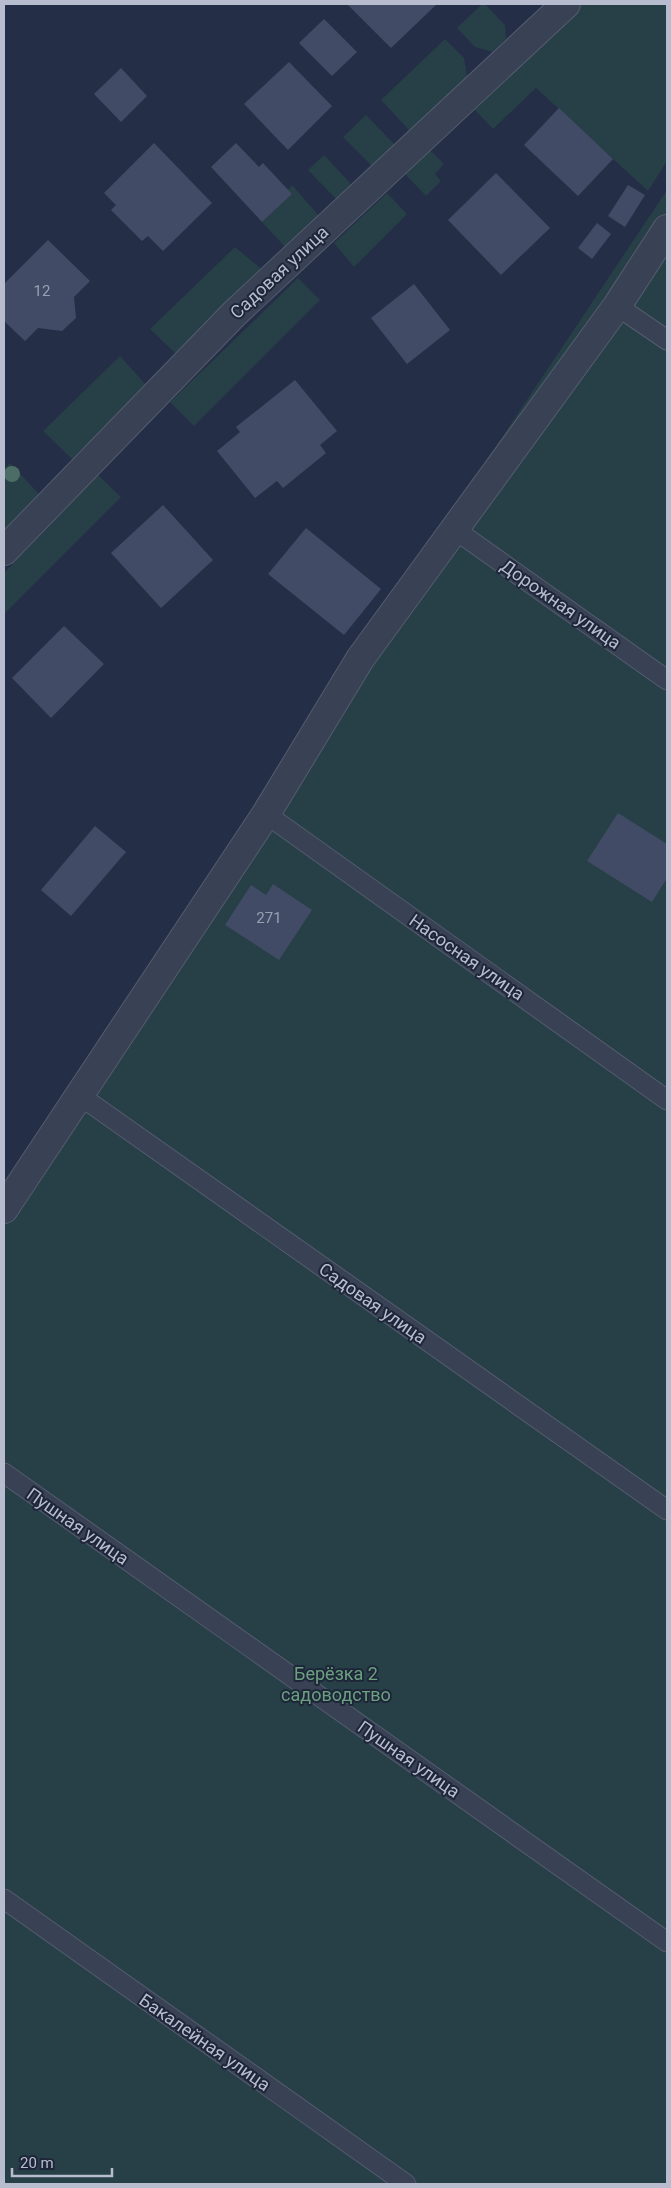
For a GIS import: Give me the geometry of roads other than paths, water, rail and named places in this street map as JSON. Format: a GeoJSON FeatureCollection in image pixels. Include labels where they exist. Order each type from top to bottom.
{"type":"FeatureCollection","features":[{"type":"Feature","properties":{"kind":"street","name":"Садовая улица"},"geometry":{"type":"LineString","coordinates":[[4,551],[235,313],[566,4]]}},
{"type":"Feature","properties":{"kind":"street"},"geometry":{"type":"LineString","coordinates":[[4,1209],[266,814],[360,660],[617,306],[667,229]]}},
{"type":"Feature","properties":{"kind":"lane"},"geometry":{"type":"LineString","coordinates":[[617,306],[667,340]]}},
{"type":"Feature","properties":{"kind":"lane","name":"Дорожная улица"},"geometry":{"type":"LineString","coordinates":[[454,529],[667,680]]}},
{"type":"Feature","properties":{"kind":"lane","name":"Насосная улица"},"geometry":{"type":"LineString","coordinates":[[266,814],[667,1100]]}},
{"type":"Feature","properties":{"kind":"lane","name":"Садовая улица"},"geometry":{"type":"LineString","coordinates":[[79,1095],[667,1510]]}},
{"type":"Feature","properties":{"kind":"lane","name":"Пушная улица"},"geometry":{"type":"LineString","coordinates":[[4,1473],[667,1942]]}},
{"type":"Feature","properties":{"kind":"lane","name":"Бакалейная улица"},"geometry":{"type":"LineString","coordinates":[[4,1899],[406,2184]]}},
{"type":"Feature","properties":{"kind":"park label","name":"Берёзка 2 садоводство"},"geometry":{"type":"Point","coordinates":[336,1684]}}]}
